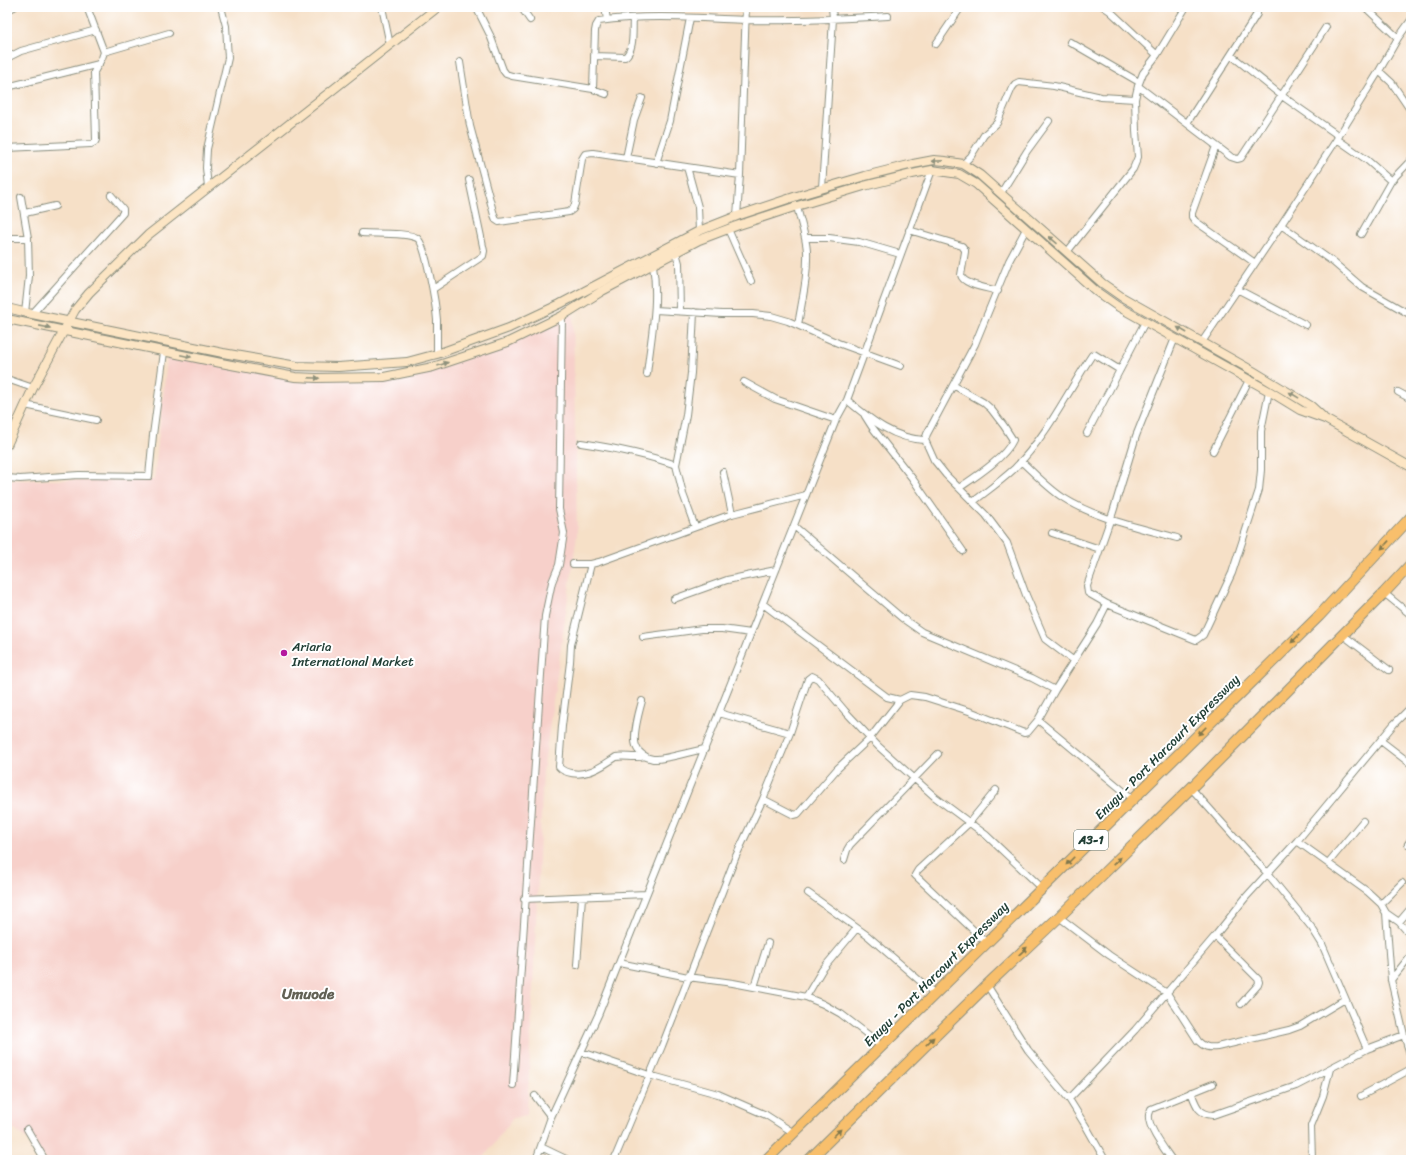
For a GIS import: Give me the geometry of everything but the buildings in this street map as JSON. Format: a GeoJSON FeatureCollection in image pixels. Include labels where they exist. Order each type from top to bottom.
{"type":"FeatureCollection","features":[{"type":"Feature","properties":{"kind":"highway","name":"Enugu - Port Harcourt Expressway"},"geometry":{"type":"LineString","coordinates":[[766,1160],[1319,616],[1411,517]]}},
{"type":"Feature","properties":{"kind":"highway","name":"A3-1"},"geometry":{"type":"LineString","coordinates":[[809,1160],[987,985],[1192,788],[1411,564]]}},
{"type":"Feature","properties":{"kind":"main road"},"geometry":{"type":"LineString","coordinates":[[7,445],[33,388],[70,322],[75,310],[89,293],[148,235],[438,7]]}},
{"type":"Feature","properties":{"kind":"main road"},"geometry":{"type":"LineString","coordinates":[[7,308],[29,314],[223,354],[297,366],[338,367],[407,362],[437,354],[509,328],[560,304],[699,231],[737,216],[822,188],[913,164],[934,160],[963,164],[980,175],[1102,283],[1122,297],[1302,400],[1325,419]]}},
{"type":"Feature","properties":{"kind":"main road"},"geometry":{"type":"LineString","coordinates":[[7,319],[164,352],[295,377],[384,377],[433,368],[508,342],[562,316],[602,291],[699,240],[728,229],[796,206],[864,186],[932,170],[943,171],[959,174],[976,184],[1098,292],[1117,306],[1269,391],[1300,410],[1325,419],[1411,467]]}},
{"type":"Feature","properties":{"kind":"street"},"geometry":{"type":"LineString","coordinates":[[7,10],[14,7]]}},
{"type":"Feature","properties":{"kind":"street"},"geometry":{"type":"LineString","coordinates":[[7,148],[91,144],[95,142],[94,72],[104,52],[87,7]]}},
{"type":"Feature","properties":{"kind":"street"},"geometry":{"type":"LineString","coordinates":[[208,187],[206,168],[207,149],[228,58],[226,26],[221,7]]}},
{"type":"Feature","properties":{"kind":"street"},"geometry":{"type":"LineString","coordinates":[[382,7],[390,45]]}},
{"type":"Feature","properties":{"kind":"street"},"geometry":{"type":"LineString","coordinates":[[476,7],[490,35],[503,70],[506,74],[593,89],[606,94]]}},
{"type":"Feature","properties":{"kind":"street"},"geometry":{"type":"LineString","coordinates":[[521,7],[530,20]]}},
{"type":"Feature","properties":{"kind":"street"},"geometry":{"type":"LineString","coordinates":[[605,7],[607,20]]}},
{"type":"Feature","properties":{"kind":"street"},"geometry":{"type":"LineString","coordinates":[[737,216],[740,175],[746,7]]}},
{"type":"Feature","properties":{"kind":"street"},"geometry":{"type":"LineString","coordinates":[[822,188],[833,19],[832,7]]}},
{"type":"Feature","properties":{"kind":"street"},"geometry":{"type":"LineString","coordinates":[[936,44],[961,7]]}},
{"type":"Feature","properties":{"kind":"street"},"geometry":{"type":"LineString","coordinates":[[1067,252],[1133,169],[1138,157],[1135,99],[1138,84],[1186,7]]}},
{"type":"Feature","properties":{"kind":"street"},"geometry":{"type":"LineString","coordinates":[[1187,123],[1257,14],[1255,10],[1250,7]]}},
{"type":"Feature","properties":{"kind":"street"},"geometry":{"type":"LineString","coordinates":[[1365,7],[1398,38]]}},
{"type":"Feature","properties":{"kind":"street"},"geometry":{"type":"LineString","coordinates":[[1109,8],[1157,55]]}},
{"type":"Feature","properties":{"kind":"street"},"geometry":{"type":"LineString","coordinates":[[593,89],[596,26],[599,21],[652,17],[746,20],[833,19],[888,16]]}},
{"type":"Feature","properties":{"kind":"street"},"geometry":{"type":"LineString","coordinates":[[594,56],[624,57],[628,54],[631,49],[633,18]]}},
{"type":"Feature","properties":{"kind":"street"},"geometry":{"type":"LineString","coordinates":[[656,163],[670,121],[690,18]]}},
{"type":"Feature","properties":{"kind":"street"},"geometry":{"type":"LineString","coordinates":[[1202,342],[1281,226],[1379,72],[1398,38],[1411,20]]}},
{"type":"Feature","properties":{"kind":"street"},"geometry":{"type":"LineString","coordinates":[[1070,42],[1138,84],[1216,146],[1237,159],[1241,158],[1326,27]]}},
{"type":"Feature","properties":{"kind":"street"},"geometry":{"type":"LineString","coordinates":[[7,58],[21,51],[96,30]]}},
{"type":"Feature","properties":{"kind":"street"},"geometry":{"type":"LineString","coordinates":[[104,52],[169,33]]}},
{"type":"Feature","properties":{"kind":"street"},"geometry":{"type":"LineString","coordinates":[[1231,55],[1282,96],[1338,137],[1391,181]]}},
{"type":"Feature","properties":{"kind":"street"},"geometry":{"type":"LineString","coordinates":[[460,62],[470,126],[494,216],[499,222],[556,215],[569,212],[573,209],[582,159],[585,154],[593,153],[740,175]]}},
{"type":"Feature","properties":{"kind":"street"},"geometry":{"type":"LineString","coordinates":[[7,88],[98,64]]}},
{"type":"Feature","properties":{"kind":"street"},"geometry":{"type":"LineString","coordinates":[[1379,72],[1392,83],[1411,111]]}},
{"type":"Feature","properties":{"kind":"street"},"geometry":{"type":"LineString","coordinates":[[963,164],[984,135],[997,123],[1012,88],[1019,82],[1054,86],[1101,97],[1135,99]]}},
{"type":"Feature","properties":{"kind":"street"},"geometry":{"type":"LineString","coordinates":[[626,158],[634,120],[642,98]]}},
{"type":"Feature","properties":{"kind":"street"},"geometry":{"type":"LineString","coordinates":[[1001,193],[1027,151],[1049,121]]}},
{"type":"Feature","properties":{"kind":"street"},"geometry":{"type":"LineString","coordinates":[[1216,146],[1192,213],[1192,217],[1195,221],[1255,263]]}},
{"type":"Feature","properties":{"kind":"street"},"geometry":{"type":"LineString","coordinates":[[1361,234],[1391,181],[1411,160]]}},
{"type":"Feature","properties":{"kind":"street"},"geometry":{"type":"LineString","coordinates":[[687,167],[698,208],[699,231]]}},
{"type":"Feature","properties":{"kind":"street"},"geometry":{"type":"LineString","coordinates":[[536,1160],[551,1117],[599,1013],[836,420],[847,400],[909,230],[923,199],[932,170]]}},
{"type":"Feature","properties":{"kind":"street"},"geometry":{"type":"LineString","coordinates":[[432,289],[483,256],[484,251],[469,180]]}},
{"type":"Feature","properties":{"kind":"street"},"geometry":{"type":"LineString","coordinates":[[29,314],[123,213],[123,209],[111,195]]}},
{"type":"Feature","properties":{"kind":"street"},"geometry":{"type":"LineString","coordinates":[[21,197],[25,213],[28,238],[29,314]]}},
{"type":"Feature","properties":{"kind":"street"},"geometry":{"type":"LineString","coordinates":[[25,213],[55,206]]}},
{"type":"Feature","properties":{"kind":"street"},"geometry":{"type":"LineString","coordinates":[[796,206],[805,238],[807,252],[804,289],[798,325]]}},
{"type":"Feature","properties":{"kind":"street"},"geometry":{"type":"LineString","coordinates":[[1281,226],[1333,262],[1362,287],[1411,315]]}},
{"type":"Feature","properties":{"kind":"street"},"geometry":{"type":"LineString","coordinates":[[728,229],[751,281]]}},
{"type":"Feature","properties":{"kind":"street"},"geometry":{"type":"LineString","coordinates":[[1026,229],[1009,261],[975,344],[925,440],[934,460],[946,475],[986,515],[1007,542],[1026,594],[1045,639],[1074,660]]}},
{"type":"Feature","properties":{"kind":"street"},"geometry":{"type":"LineString","coordinates":[[909,230],[962,246],[965,252],[961,278],[969,283],[998,291]]}},
{"type":"Feature","properties":{"kind":"street"},"geometry":{"type":"LineString","coordinates":[[362,234],[410,235],[418,239],[423,246],[437,320],[437,354]]}},
{"type":"Feature","properties":{"kind":"street"},"geometry":{"type":"LineString","coordinates":[[7,238],[28,238]]}},
{"type":"Feature","properties":{"kind":"street"},"geometry":{"type":"LineString","coordinates":[[805,238],[829,238],[860,242],[900,254]]}},
{"type":"Feature","properties":{"kind":"street"},"geometry":{"type":"LineString","coordinates":[[672,255],[677,256],[679,263],[680,311]]}},
{"type":"Feature","properties":{"kind":"street"},"geometry":{"type":"LineString","coordinates":[[647,374],[655,310],[655,280],[653,265]]}},
{"type":"Feature","properties":{"kind":"street"},"geometry":{"type":"LineString","coordinates":[[1237,289],[1306,325]]}},
{"type":"Feature","properties":{"kind":"street"},"geometry":{"type":"LineString","coordinates":[[655,310],[771,316],[798,325],[838,343],[901,366]]}},
{"type":"Feature","properties":{"kind":"street"},"geometry":{"type":"LineString","coordinates":[[694,312],[691,373],[686,415],[676,465],[683,494],[695,527]]}},
{"type":"Feature","properties":{"kind":"street"},"geometry":{"type":"LineString","coordinates":[[513,1086],[524,899],[529,855],[545,616],[552,582],[559,565],[564,533],[559,509],[562,316]]}},
{"type":"Feature","properties":{"kind":"street"},"geometry":{"type":"LineString","coordinates":[[1086,433],[1145,322]]}},
{"type":"Feature","properties":{"kind":"street"},"geometry":{"type":"LineString","coordinates":[[1175,338],[1136,436],[1111,519],[1086,590],[1088,593],[1107,604],[1196,640],[1203,635],[1232,573],[1259,490],[1261,470],[1261,431],[1269,391]]}},
{"type":"Feature","properties":{"kind":"street"},"geometry":{"type":"LineString","coordinates":[[7,478],[20,479],[79,475],[149,476],[164,352]]}},
{"type":"Feature","properties":{"kind":"street"},"geometry":{"type":"LineString","coordinates":[[974,502],[1014,469],[1034,446],[1052,422],[1078,376],[1092,355],[1094,354],[1120,370]]}},
{"type":"Feature","properties":{"kind":"street"},"geometry":{"type":"LineString","coordinates":[[7,379],[33,388]]}},
{"type":"Feature","properties":{"kind":"street"},"geometry":{"type":"LineString","coordinates":[[1213,451],[1249,380]]}},
{"type":"Feature","properties":{"kind":"street"},"geometry":{"type":"LineString","coordinates":[[744,382],[775,399],[836,420]]}},
{"type":"Feature","properties":{"kind":"street"},"geometry":{"type":"LineString","coordinates":[[953,385],[983,402],[991,409],[1013,440],[987,469],[959,488]]}},
{"type":"Feature","properties":{"kind":"street"},"geometry":{"type":"LineString","coordinates":[[1398,392],[1411,399]]}},
{"type":"Feature","properties":{"kind":"street"},"geometry":{"type":"LineString","coordinates":[[847,400],[865,416],[889,431],[908,438],[925,440]]}},
{"type":"Feature","properties":{"kind":"street"},"geometry":{"type":"LineString","coordinates":[[25,405],[96,420]]}},
{"type":"Feature","properties":{"kind":"street"},"geometry":{"type":"LineString","coordinates":[[865,416],[912,478],[963,551]]}},
{"type":"Feature","properties":{"kind":"street"},"geometry":{"type":"LineString","coordinates":[[581,443],[620,449],[654,457],[676,465]]}},
{"type":"Feature","properties":{"kind":"street"},"geometry":{"type":"LineString","coordinates":[[1021,461],[1062,497],[1076,505],[1111,519],[1177,538]]}},
{"type":"Feature","properties":{"kind":"street"},"geometry":{"type":"LineString","coordinates":[[723,472],[732,514]]}},
{"type":"Feature","properties":{"kind":"street"},"geometry":{"type":"LineString","coordinates":[[572,564],[591,564],[732,514],[806,495]]}},
{"type":"Feature","properties":{"kind":"street"},"geometry":{"type":"LineString","coordinates":[[794,526],[902,618],[922,632],[1032,678],[1056,690]]}},
{"type":"Feature","properties":{"kind":"street"},"geometry":{"type":"LineString","coordinates":[[1052,533],[1100,549]]}},
{"type":"Feature","properties":{"kind":"street"},"geometry":{"type":"LineString","coordinates":[[591,564],[571,645],[559,767],[567,773],[589,772],[616,757],[638,758],[645,756]]}},
{"type":"Feature","properties":{"kind":"street"},"geometry":{"type":"LineString","coordinates":[[674,599],[727,580],[776,570]]}},
{"type":"Feature","properties":{"kind":"street"},"geometry":{"type":"LineString","coordinates":[[1384,593],[1411,615]]}},
{"type":"Feature","properties":{"kind":"street"},"geometry":{"type":"LineString","coordinates":[[762,604],[888,697],[900,700]]}},
{"type":"Feature","properties":{"kind":"street"},"geometry":{"type":"LineString","coordinates":[[763,799],[794,815],[798,814],[837,769],[870,738],[900,700],[910,695],[925,697],[972,712],[1024,733],[1028,732],[1038,720],[1097,624],[1107,604]]}},
{"type":"Feature","properties":{"kind":"street"},"geometry":{"type":"LineString","coordinates":[[643,637],[702,629],[722,629],[751,634]]}},
{"type":"Feature","properties":{"kind":"street"},"geometry":{"type":"LineString","coordinates":[[1343,635],[1390,670]]}},
{"type":"Feature","properties":{"kind":"street"},"geometry":{"type":"LineString","coordinates":[[614,1160],[662,1046],[736,856],[763,799],[790,733],[806,683],[812,676],[818,678],[845,711],[870,738],[935,797],[986,836],[1042,888]]}},
{"type":"Feature","properties":{"kind":"street"},"geometry":{"type":"LineString","coordinates":[[642,701],[635,733],[635,746],[639,752],[645,756],[663,758],[705,749]]}},
{"type":"Feature","properties":{"kind":"street"},"geometry":{"type":"LineString","coordinates":[[1069,1099],[1119,1047],[1215,936],[1267,873],[1297,841],[1394,724],[1411,707]]}},
{"type":"Feature","properties":{"kind":"street"},"geometry":{"type":"LineString","coordinates":[[719,713],[790,733]]}},
{"type":"Feature","properties":{"kind":"street"},"geometry":{"type":"LineString","coordinates":[[1038,720],[1133,799]]}},
{"type":"Feature","properties":{"kind":"street"},"geometry":{"type":"LineString","coordinates":[[1381,741],[1411,764]]}},
{"type":"Feature","properties":{"kind":"street"},"geometry":{"type":"LineString","coordinates":[[844,860],[850,845],[938,754]]}},
{"type":"Feature","properties":{"kind":"street"},"geometry":{"type":"LineString","coordinates":[[1192,788],[1267,873],[1312,928],[1322,944],[1367,1049]]}},
{"type":"Feature","properties":{"kind":"street"},"geometry":{"type":"LineString","coordinates":[[987,943],[915,875],[918,870],[969,823],[996,790]]}},
{"type":"Feature","properties":{"kind":"street"},"geometry":{"type":"LineString","coordinates":[[1328,863],[1363,821]]}},
{"type":"Feature","properties":{"kind":"street"},"geometry":{"type":"LineString","coordinates":[[1297,841],[1368,892],[1381,904],[1386,913],[1398,922],[1411,936]]}},
{"type":"Feature","properties":{"kind":"street"},"geometry":{"type":"LineString","coordinates":[[1381,904],[1402,883]]}},
{"type":"Feature","properties":{"kind":"street"},"geometry":{"type":"LineString","coordinates":[[808,893],[868,936],[935,994]]}},
{"type":"Feature","properties":{"kind":"street"},"geometry":{"type":"LineString","coordinates":[[524,899],[646,894]]}},
{"type":"Feature","properties":{"kind":"street"},"geometry":{"type":"LineString","coordinates":[[577,965],[582,897]]}},
{"type":"Feature","properties":{"kind":"street"},"geometry":{"type":"LineString","coordinates":[[1398,922],[1411,908]]}},
{"type":"Feature","properties":{"kind":"street"},"geometry":{"type":"LineString","coordinates":[[1386,913],[1391,980],[1404,1035],[1411,1057]]}},
{"type":"Feature","properties":{"kind":"street"},"geometry":{"type":"LineString","coordinates":[[1059,917],[1109,955],[1166,993],[1198,1041],[1203,1046],[1208,1048],[1216,1048],[1289,1030],[1300,1026],[1345,999]]}},
{"type":"Feature","properties":{"kind":"street"},"geometry":{"type":"LineString","coordinates":[[806,998],[822,970],[857,928]]}},
{"type":"Feature","properties":{"kind":"street"},"geometry":{"type":"LineString","coordinates":[[1215,936],[1258,979],[1258,985],[1241,1004]]}},
{"type":"Feature","properties":{"kind":"street"},"geometry":{"type":"LineString","coordinates":[[754,987],[768,943]]}},
{"type":"Feature","properties":{"kind":"street"},"geometry":{"type":"LineString","coordinates":[[1391,980],[1411,955]]}},
{"type":"Feature","properties":{"kind":"street"},"geometry":{"type":"LineString","coordinates":[[619,963],[688,977],[733,983],[806,998],[823,1004],[841,1014],[871,1037],[881,1047]]}},
{"type":"Feature","properties":{"kind":"street"},"geometry":{"type":"LineString","coordinates":[[987,985],[1028,1050],[1069,1099],[1105,1160]]}},
{"type":"Feature","properties":{"kind":"street"},"geometry":{"type":"LineString","coordinates":[[1191,1092],[1200,1111],[1206,1115],[1213,1115],[1296,1086],[1367,1049],[1404,1035]]}},
{"type":"Feature","properties":{"kind":"street"},"geometry":{"type":"LineString","coordinates":[[582,1052],[649,1075],[718,1094],[766,1115],[794,1133]]}},
{"type":"Feature","properties":{"kind":"street"},"geometry":{"type":"LineString","coordinates":[[1312,1160],[1311,1126],[1330,1069]]}},
{"type":"Feature","properties":{"kind":"street"},"geometry":{"type":"LineString","coordinates":[[1361,1096],[1411,1069]]}},
{"type":"Feature","properties":{"kind":"street"},"geometry":{"type":"LineString","coordinates":[[1172,1160],[1158,1140],[1150,1122],[1149,1114],[1152,1109],[1213,1084]]}},
{"type":"Feature","properties":{"kind":"street"},"geometry":{"type":"LineString","coordinates":[[535,1096],[551,1117]]}},
{"type":"Feature","properties":{"kind":"street"},"geometry":{"type":"LineString","coordinates":[[27,1129],[45,1160]]}},
{"type":"Feature","properties":{"kind":"street"},"geometry":{"type":"LineString","coordinates":[[541,1147],[568,1160]]}},
{"type":"Feature","properties":{"kind":"shaded area","name":"Ariaria International Market"},"geometry":{"type":"Polygon","coordinates":[[[573,314],[577,535],[543,772],[527,1115],[513,1118],[482,1160],[46,1160],[36,1146],[7,1124],[7,480],[154,480],[168,350],[328,376],[410,376],[494,350],[573,314]]]}},
{"type":"Feature","properties":{"kind":"place","name":"Ariaria International Market"},"geometry":{"type":"Point","coordinates":[284,653]}},
{"type":"Feature","properties":{"kind":"district","name":"Umuode"},"geometry":{"type":"Point","coordinates":[308,994]}}]}
